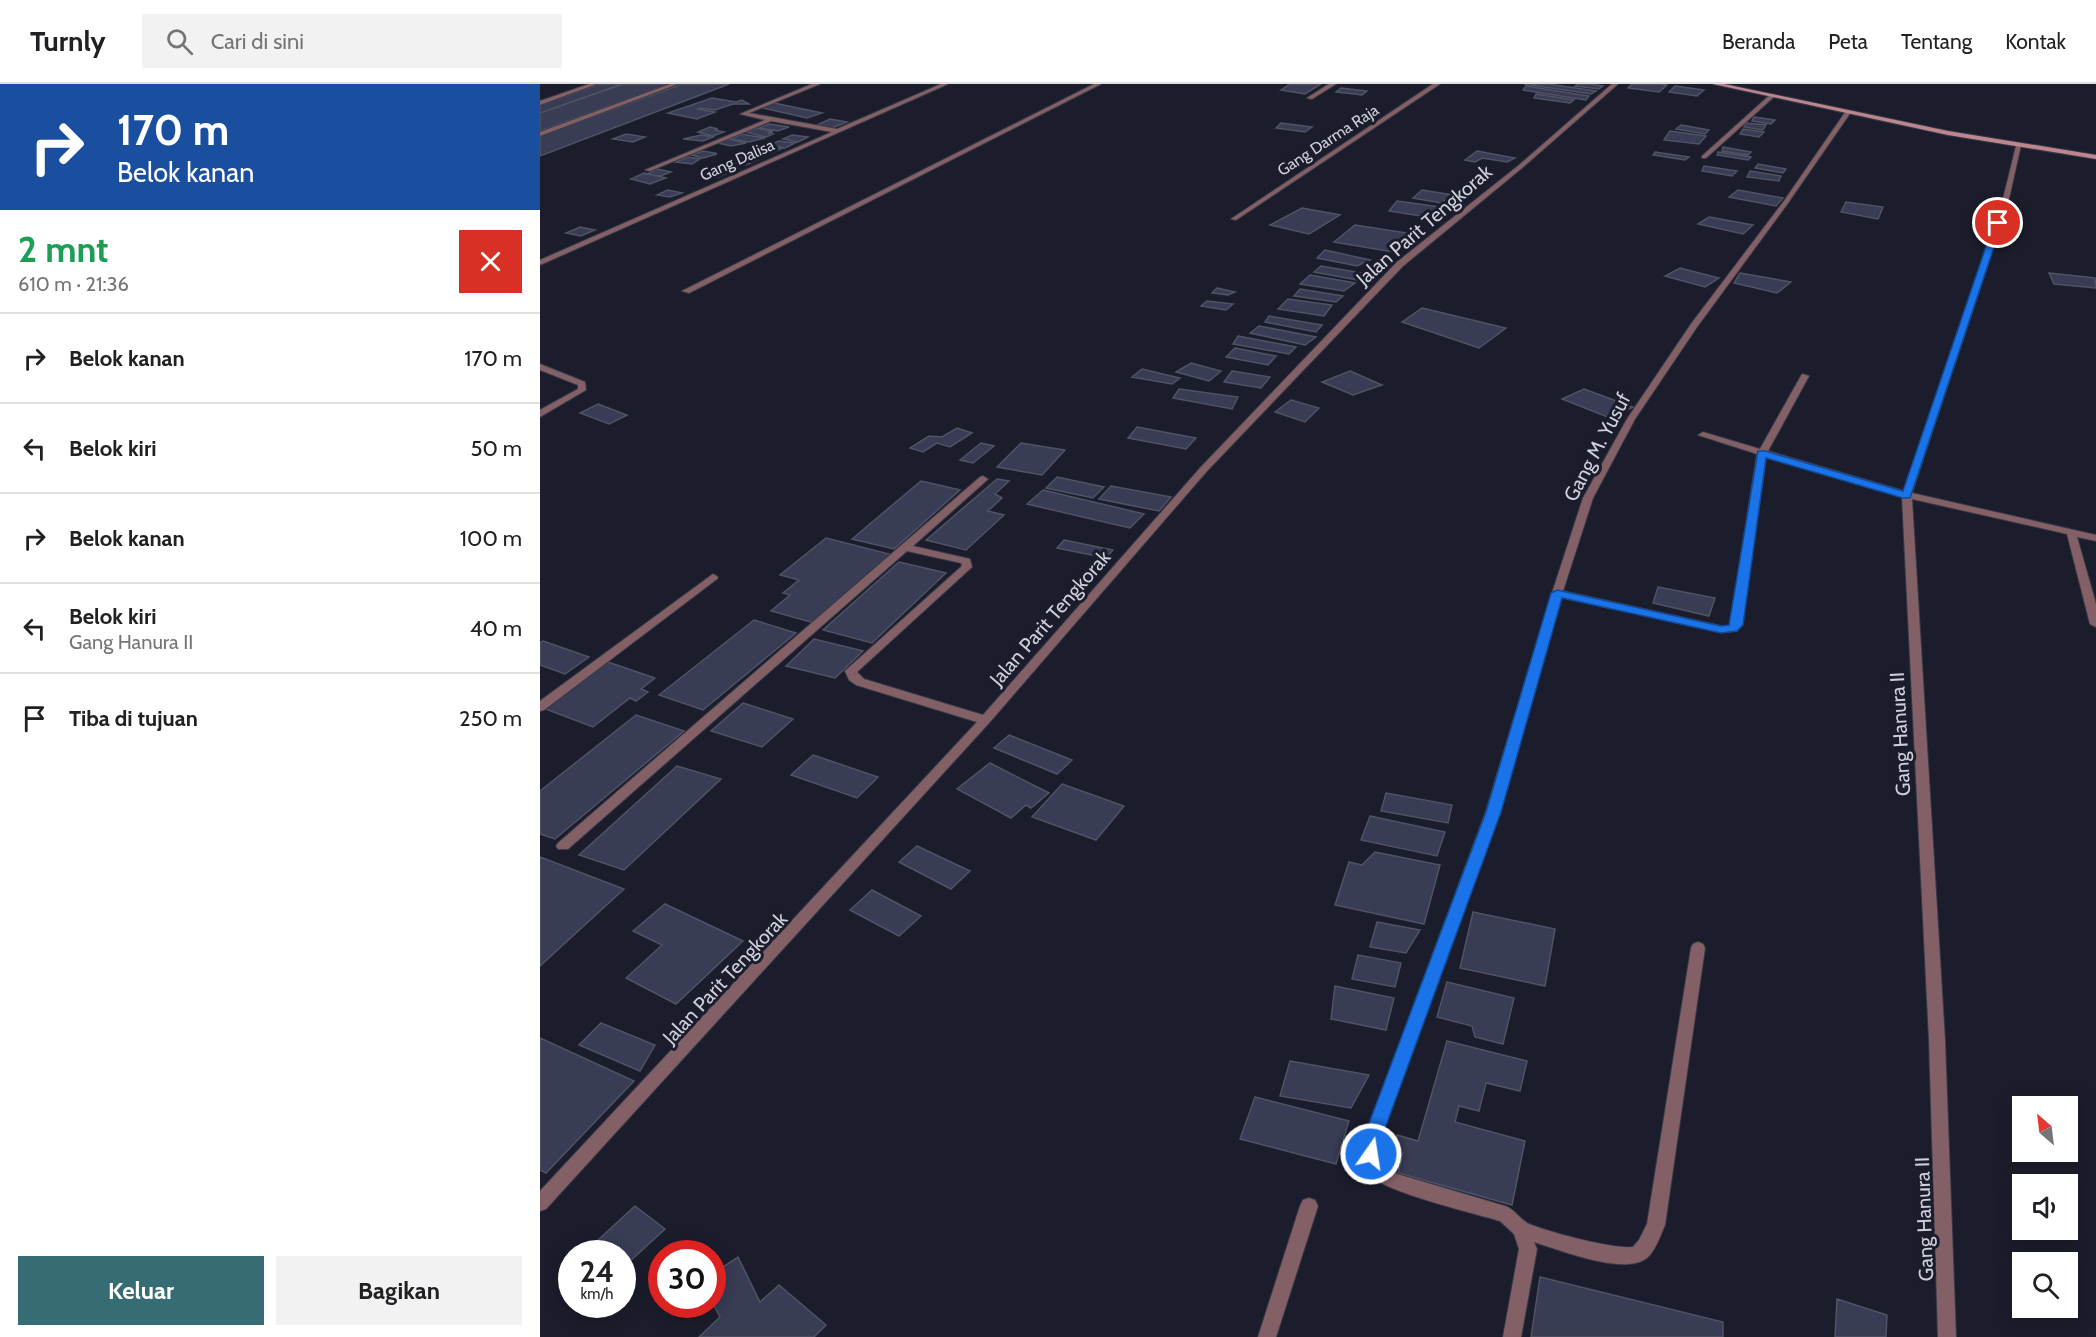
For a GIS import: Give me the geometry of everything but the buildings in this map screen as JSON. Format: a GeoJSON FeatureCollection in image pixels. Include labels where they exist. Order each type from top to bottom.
{"type":"FeatureCollection","features":[{"type":"Feature","properties":{"kind":"main road"},"geometry":{"type":"LineString","coordinates":[[1716,84],[2019,146],[2096,157]]}},
{"type":"Feature","properties":{"kind":"street"},"geometry":{"type":"LineString","coordinates":[[540,103],[594,84]]}},
{"type":"Feature","properties":{"kind":"street"},"geometry":{"type":"LineString","coordinates":[[540,134],[675,84]]}},
{"type":"Feature","properties":{"kind":"street"},"geometry":{"type":"LineString","coordinates":[[818,84],[744,114],[837,132]]}},
{"type":"Feature","properties":{"kind":"street","name":"Gang Dalisa"},"geometry":{"type":"LineString","coordinates":[[540,263],[945,84]]}},
{"type":"Feature","properties":{"kind":"street"},"geometry":{"type":"LineString","coordinates":[[686,291],[1098,84]]}},
{"type":"Feature","properties":{"kind":"street"},"geometry":{"type":"LineString","coordinates":[[1310,98],[1333,84]]}},
{"type":"Feature","properties":{"kind":"street","name":"Gang Darma Raja"},"geometry":{"type":"LineString","coordinates":[[1234,219],[1437,84]]}},
{"type":"Feature","properties":{"kind":"street","name":"Jalan Parit Tengkorak"},"geometry":{"type":"LineString","coordinates":[[540,1203],[985,720],[1204,469],[1400,264],[1520,167],[1615,84]]}},
{"type":"Feature","properties":{"kind":"street"},"geometry":{"type":"LineString","coordinates":[[1704,157],[1773,95]]}},
{"type":"Feature","properties":{"kind":"street","name":"Gang M. Yusuf"},"geometry":{"type":"LineString","coordinates":[[1521,1229],[1505,1214],[1389,1180],[1371,1167],[1371,1142],[1493,812],[1557,593],[1588,498],[1631,419],[1694,326],[1786,202],[1848,112]]}},
{"type":"Feature","properties":{"kind":"street"},"geometry":{"type":"LineString","coordinates":[[648,170],[769,120]]}},
{"type":"Feature","properties":{"kind":"street","name":"Gang Hanura II"},"geometry":{"type":"LineString","coordinates":[[1947,1337],[1937,1040],[1906,495],[2005,203],[2019,146]]}},
{"type":"Feature","properties":{"kind":"street"},"geometry":{"type":"LineString","coordinates":[[540,367],[582,384],[582,390],[540,414]]}},
{"type":"Feature","properties":{"kind":"street"},"geometry":{"type":"LineString","coordinates":[[1557,593],[1721,629],[1733,629],[1736,625],[1762,454],[1805,376]]}},
{"type":"Feature","properties":{"kind":"street"},"geometry":{"type":"LineString","coordinates":[[1703,435],[1906,495],[2096,538]]}},
{"type":"Feature","properties":{"kind":"street"},"geometry":{"type":"LineString","coordinates":[[564,846],[982,479]]}},
{"type":"Feature","properties":{"kind":"street"},"geometry":{"type":"LineString","coordinates":[[2071,532],[2096,624]]}},
{"type":"Feature","properties":{"kind":"street"},"geometry":{"type":"LineString","coordinates":[[905,547],[966,561],[967,567],[851,671],[853,677],[860,682],[985,720]]}},
{"type":"Feature","properties":{"kind":"street"},"geometry":{"type":"LineString","coordinates":[[540,707],[713,577]]}},
{"type":"Feature","properties":{"kind":"street"},"geometry":{"type":"LineString","coordinates":[[1521,1229],[1618,1256],[1635,1255],[1646,1246],[1656,1225],[1698,948]]}},
{"type":"Feature","properties":{"kind":"street"},"geometry":{"type":"LineString","coordinates":[[1268,1337],[1309,1206]]}},
{"type":"Feature","properties":{"kind":"street"},"geometry":{"type":"LineString","coordinates":[[1512,1337],[1528,1249],[1521,1229]]}},
{"type":"Feature","properties":{"kind":"route"},"geometry":{"type":"LineString","coordinates":[[1371,1154],[1371,1142],[1431,986],[1493,812],[1557,593],[1725,630],[1733,629],[1736,625],[1762,454],[1906,495],[1998,223]]}}]}
